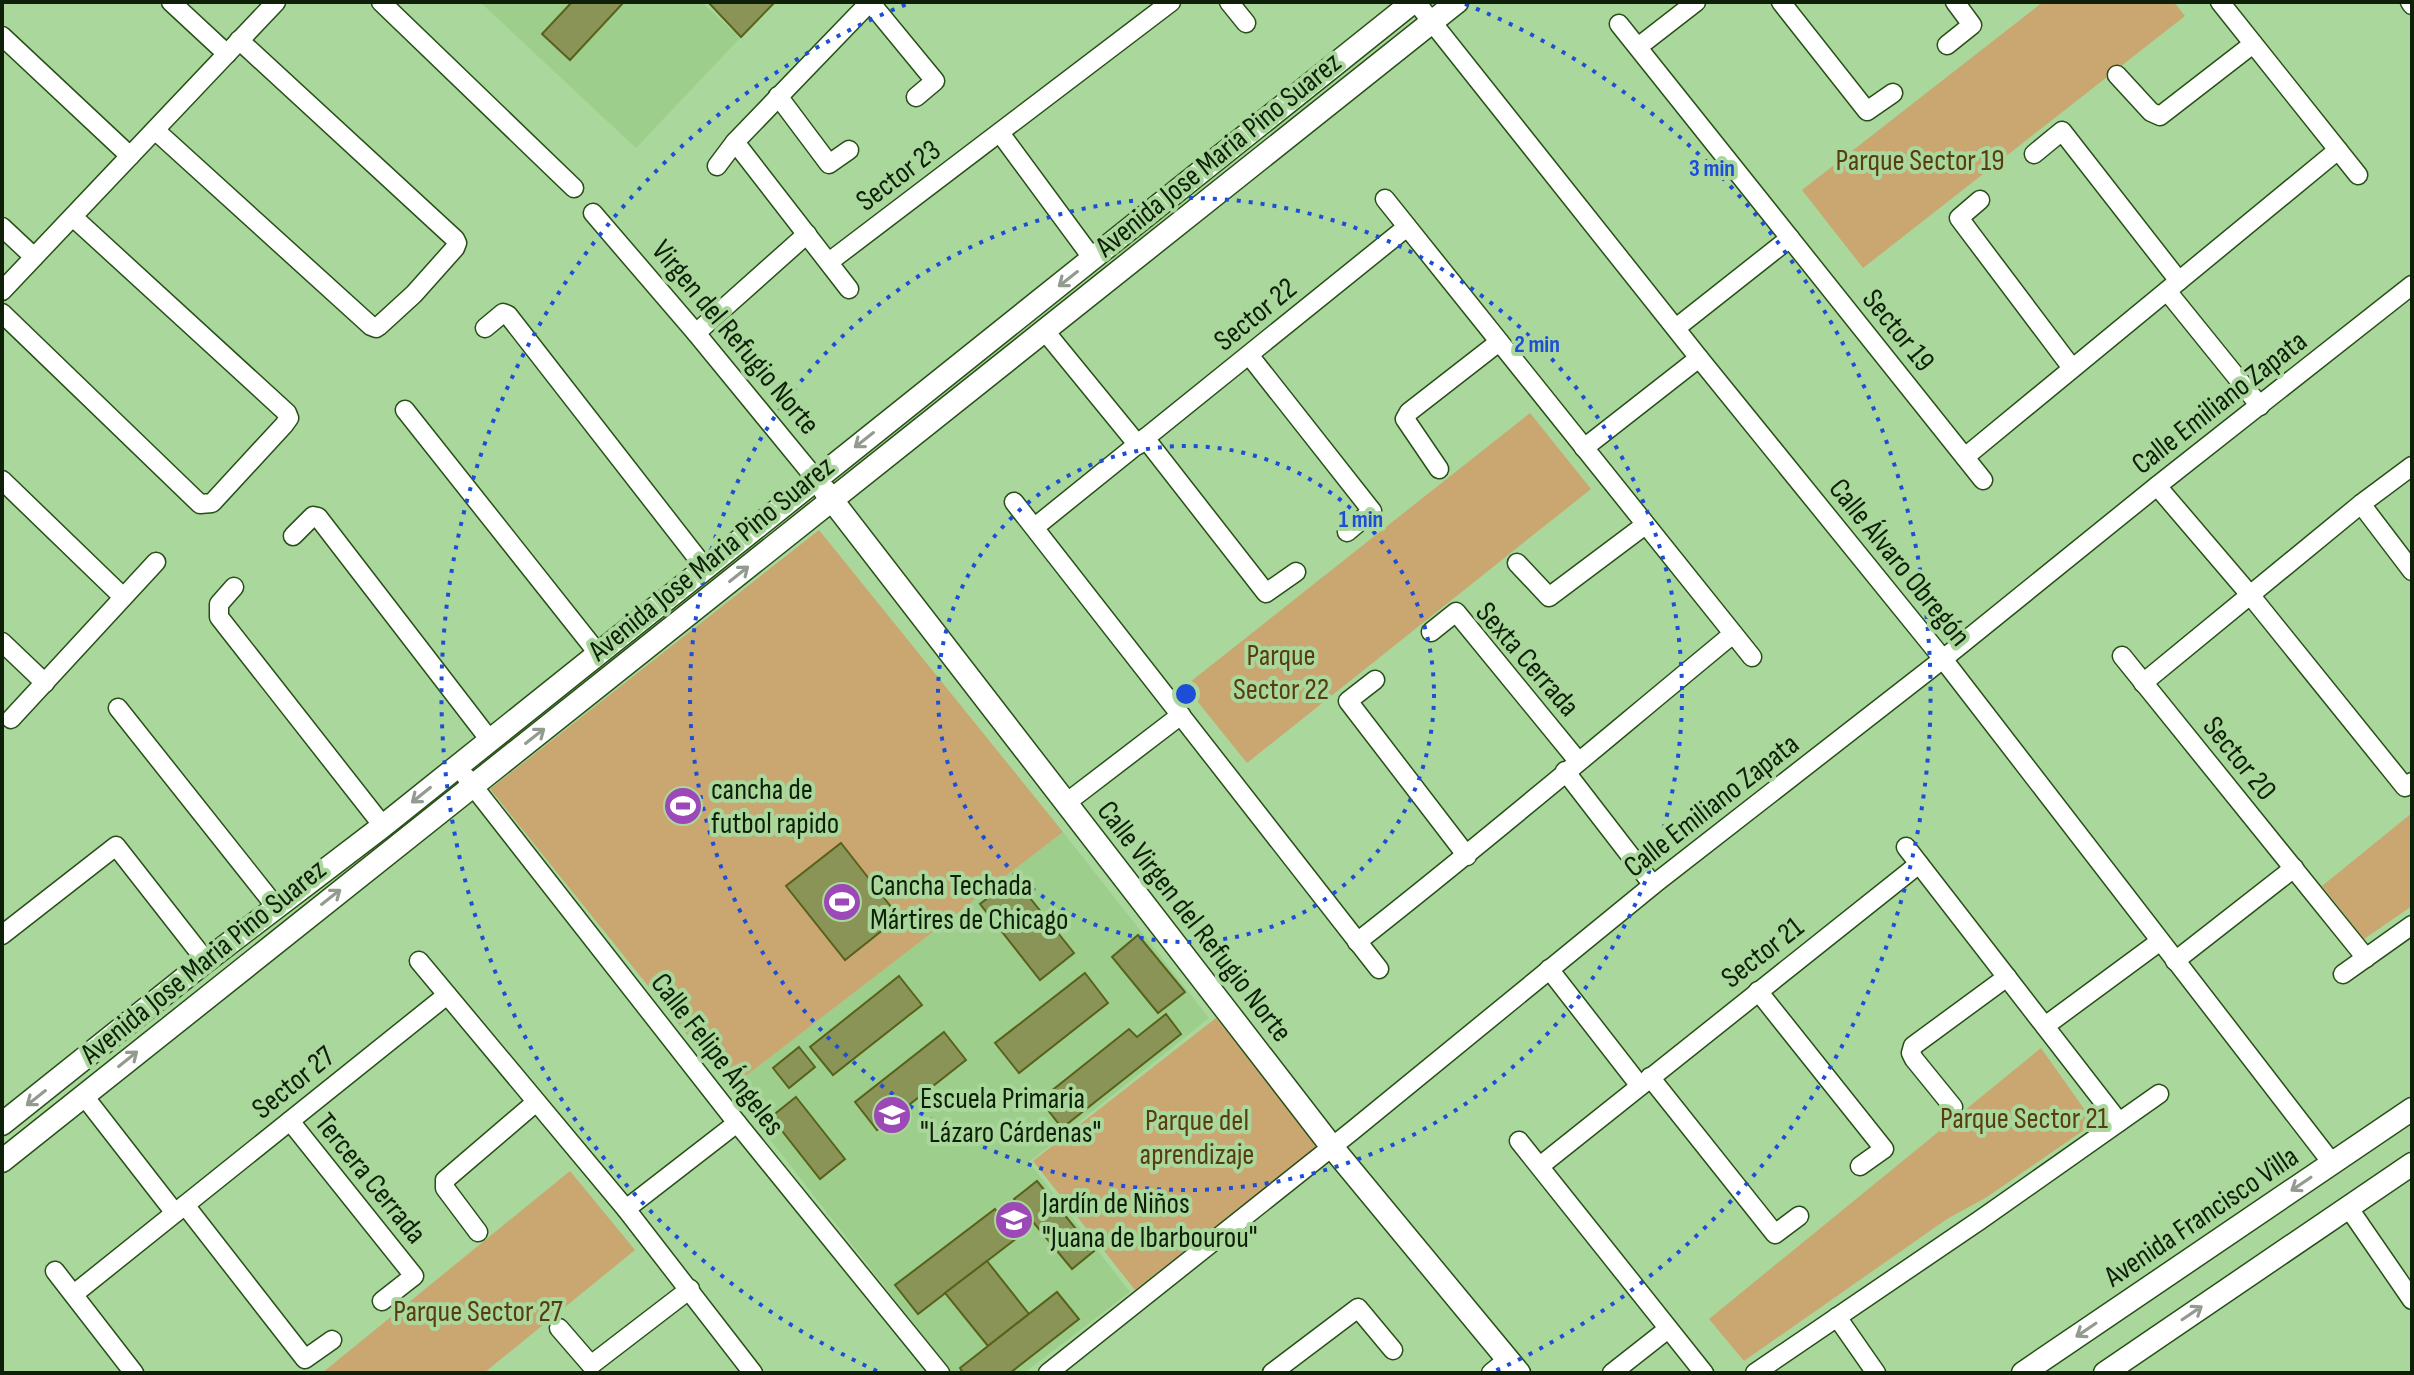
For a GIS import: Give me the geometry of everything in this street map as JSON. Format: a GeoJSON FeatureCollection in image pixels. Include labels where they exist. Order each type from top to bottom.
{"type":"FeatureCollection","features":[{"type":"Feature","properties":{"kind":"street"},"geometry":{"type":"LineString","coordinates":[[155,130],[376,328],[414,294],[455,248],[455,239],[233,47],[171,2]]}},
{"type":"Feature","properties":{"kind":"street"},"geometry":{"type":"LineString","coordinates":[[2,291],[276,2]]}},
{"type":"Feature","properties":{"kind":"street"},"geometry":{"type":"LineString","coordinates":[[381,2],[574,188]]}},
{"type":"Feature","properties":{"kind":"street"},"geometry":{"type":"LineString","coordinates":[[717,166],[735,142],[870,2],[935,81],[916,97]]}},
{"type":"Feature","properties":{"kind":"street","name":"Sector 23"},"geometry":{"type":"LineString","coordinates":[[829,262],[1171,2]]}},
{"type":"Feature","properties":{"kind":"street"},"geometry":{"type":"LineString","coordinates":[[1229,2],[1246,23]]}},
{"type":"Feature","properties":{"kind":"street","name":"Calle Álvaro Obregón"},"geometry":{"type":"LineString","coordinates":[[1414,2],[1943,659],[2332,1163]]}},
{"type":"Feature","properties":{"kind":"street","name":"Avenida Jose Maria Pino Suarez"},"geometry":{"type":"LineString","coordinates":[[2,1124],[206,961],[383,826],[1414,2]]}},
{"type":"Feature","properties":{"kind":"street","name":"Avenida Jose Maria Pino Suarez"},"geometry":{"type":"LineString","coordinates":[[2,1161],[1457,2]]}},
{"type":"Feature","properties":{"kind":"street"},"geometry":{"type":"LineString","coordinates":[[1638,47],[1696,2]]}},
{"type":"Feature","properties":{"kind":"street"},"geometry":{"type":"LineString","coordinates":[[1781,2],[1867,111],[1893,93]]}},
{"type":"Feature","properties":{"kind":"street"},"geometry":{"type":"LineString","coordinates":[[1947,45],[1972,25],[1955,2]]}},
{"type":"Feature","properties":{"kind":"street"},"geometry":{"type":"LineString","coordinates":[[2220,2],[2358,175]]}},
{"type":"Feature","properties":{"kind":"street","name":"Sector 19"},"geometry":{"type":"LineString","coordinates":[[1619,24],[1983,480]]}},
{"type":"Feature","properties":{"kind":"street"},"geometry":{"type":"LineString","coordinates":[[2,36],[130,156]]}},
{"type":"Feature","properties":{"kind":"street"},"geometry":{"type":"LineString","coordinates":[[2117,75],[2155,116],[2160,116],[2253,44]]}},
{"type":"Feature","properties":{"kind":"street"},"geometry":{"type":"LineString","coordinates":[[778,96],[829,164],[849,150]]}},
{"type":"Feature","properties":{"kind":"street"},"geometry":{"type":"LineString","coordinates":[[2034,154],[2062,131],[2260,406]]}},
{"type":"Feature","properties":{"kind":"street"},"geometry":{"type":"LineString","coordinates":[[1000,133],[1093,259]]}},
{"type":"Feature","properties":{"kind":"street"},"geometry":{"type":"LineString","coordinates":[[735,142],[849,289]]}},
{"type":"Feature","properties":{"kind":"street"},"geometry":{"type":"LineString","coordinates":[[1965,457],[2338,150]]}},
{"type":"Feature","properties":{"kind":"street"},"geometry":{"type":"LineString","coordinates":[[1385,199],[1752,657]]}},
{"type":"Feature","properties":{"kind":"street"},"geometry":{"type":"LineString","coordinates":[[1980,200],[1959,218],[2072,368]]}},
{"type":"Feature","properties":{"kind":"street","name":"Virgen del Refugio Norte"},"geometry":{"type":"LineString","coordinates":[[593,213],[832,500]]}},
{"type":"Feature","properties":{"kind":"street"},"geometry":{"type":"LineString","coordinates":[[2,313],[200,504],[212,503],[284,425],[289,418],[287,413],[73,217]]}},
{"type":"Feature","properties":{"kind":"street"},"geometry":{"type":"LineString","coordinates":[[2,227],[34,257]]}},
{"type":"Feature","properties":{"kind":"street","name":"Sector 22"},"geometry":{"type":"LineString","coordinates":[[1035,527],[1407,227]]}},
{"type":"Feature","properties":{"kind":"street"},"geometry":{"type":"LineString","coordinates":[[696,333],[807,234]]}},
{"type":"Feature","properties":{"kind":"street"},"geometry":{"type":"LineString","coordinates":[[1676,328],[1790,238]]}},
{"type":"Feature","properties":{"kind":"street","name":"Calle Emiliano Zapata"},"geometry":{"type":"LineString","coordinates":[[1048,1373],[1653,885],[1943,659],[2412,285]]}},
{"type":"Feature","properties":{"kind":"street"},"geometry":{"type":"LineString","coordinates":[[485,328],[497,315],[508,315],[705,568]]}},
{"type":"Feature","properties":{"kind":"street"},"geometry":{"type":"LineString","coordinates":[[1044,330],[1142,442],[1266,593],[1296,572]]}},
{"type":"Feature","properties":{"kind":"street"},"geometry":{"type":"LineString","coordinates":[[1439,469],[1405,419],[1409,412],[1499,342]]}},
{"type":"Feature","properties":{"kind":"street"},"geometry":{"type":"LineString","coordinates":[[1249,355],[1372,511],[1347,532]]}},
{"type":"Feature","properties":{"kind":"street"},"geometry":{"type":"LineString","coordinates":[[1584,448],[1699,358]]}},
{"type":"Feature","properties":{"kind":"street"},"geometry":{"type":"LineString","coordinates":[[405,410],[597,652]]}},
{"type":"Feature","properties":{"kind":"street"},"geometry":{"type":"LineString","coordinates":[[2143,683],[2361,504],[2412,466]]}},
{"type":"Feature","properties":{"kind":"street"},"geometry":{"type":"LineString","coordinates":[[2,480],[123,597]]}},
{"type":"Feature","properties":{"kind":"street"},"geometry":{"type":"LineString","coordinates":[[2157,486],[2251,596],[2405,787],[2412,782]]}},
{"type":"Feature","properties":{"kind":"street","name":"Calle Virgen del Refugio Norte"},"geometry":{"type":"LineString","coordinates":[[832,500],[1506,1368]]}},
{"type":"Feature","properties":{"kind":"street"},"geometry":{"type":"LineString","coordinates":[[1014,502],[1379,969]]}},
{"type":"Feature","properties":{"kind":"street"},"geometry":{"type":"LineString","coordinates":[[2361,504],[2412,571]]}},
{"type":"Feature","properties":{"kind":"street"},"geometry":{"type":"LineString","coordinates":[[293,536],[313,516],[318,517],[489,739]]}},
{"type":"Feature","properties":{"kind":"street"},"geometry":{"type":"LineString","coordinates":[[1517,563],[1549,597],[1645,525]]}},
{"type":"Feature","properties":{"kind":"street"},"geometry":{"type":"LineString","coordinates":[[11,719],[156,562]]}},
{"type":"Feature","properties":{"kind":"street"},"geometry":{"type":"LineString","coordinates":[[234,587],[219,604],[219,617],[383,826]]}},
{"type":"Feature","properties":{"kind":"street","name":"Sexta Cerrada"},"geometry":{"type":"LineString","coordinates":[[1431,632],[1456,612],[1572,766]]}},
{"type":"Feature","properties":{"kind":"street"},"geometry":{"type":"LineString","coordinates":[[1357,942],[1467,856],[1733,634]]}},
{"type":"Feature","properties":{"kind":"street"},"geometry":{"type":"LineString","coordinates":[[2,642],[45,683]]}},
{"type":"Feature","properties":{"kind":"street","name":"Sector 20"},"geometry":{"type":"LineString","coordinates":[[2122,656],[2366,958]]}},
{"type":"Feature","properties":{"kind":"street"},"geometry":{"type":"LineString","coordinates":[[1375,680],[1348,701],[1467,856]]}},
{"type":"Feature","properties":{"kind":"street"},"geometry":{"type":"LineString","coordinates":[[118,708],[276,907]]}},
{"type":"Feature","properties":{"kind":"street"},"geometry":{"type":"LineString","coordinates":[[1066,803],[1181,715]]}},
{"type":"Feature","properties":{"kind":"street","name":"Calle Felipe Ángeles"},"geometry":{"type":"LineString","coordinates":[[457,766],[737,1123],[940,1373]]}},
{"type":"Feature","properties":{"kind":"street"},"geometry":{"type":"LineString","coordinates":[[1572,766],[1653,885]]}},
{"type":"Feature","properties":{"kind":"street"},"geometry":{"type":"LineString","coordinates":[[2,935],[116,846],[206,961]]}},
{"type":"Feature","properties":{"kind":"street"},"geometry":{"type":"LineString","coordinates":[[1906,847],[2119,1122]]}},
{"type":"Feature","properties":{"kind":"street","name":"Sector 21"},"geometry":{"type":"LineString","coordinates":[[1540,1166],[1919,864]]}},
{"type":"Feature","properties":{"kind":"street"},"geometry":{"type":"LineString","coordinates":[[2175,961],[2294,868]]}},
{"type":"Feature","properties":{"kind":"street"},"geometry":{"type":"LineString","coordinates":[[2343,974],[2412,925]]}},
{"type":"Feature","properties":{"kind":"street"},"geometry":{"type":"LineString","coordinates":[[2045,1026],[2159,942]]}},
{"type":"Feature","properties":{"kind":"street"},"geometry":{"type":"LineString","coordinates":[[419,961],[626,1209],[753,1373]]}},
{"type":"Feature","properties":{"kind":"street"},"geometry":{"type":"LineString","coordinates":[[1549,969],[1775,1234],[1799,1216]]}},
{"type":"Feature","properties":{"kind":"street"},"geometry":{"type":"LineString","coordinates":[[1953,1107],[1914,1059],[1911,1053],[1913,1046],[2007,977]]}},
{"type":"Feature","properties":{"kind":"street"},"geometry":{"type":"LineString","coordinates":[[1758,991],[1884,1149],[1860,1166]]}},
{"type":"Feature","properties":{"kind":"street","name":"Sector 27"},"geometry":{"type":"LineString","coordinates":[[74,1294],[447,995]]}},
{"type":"Feature","properties":{"kind":"street"},"geometry":{"type":"LineString","coordinates":[[1755,1373],[2159,1094]]}},
{"type":"Feature","properties":{"kind":"street"},"geometry":{"type":"LineString","coordinates":[[84,1096],[305,1359],[332,1340]]}},
{"type":"Feature","properties":{"kind":"street"},"geometry":{"type":"LineString","coordinates":[[478,1232],[445,1188],[445,1180],[535,1103]]}},
{"type":"Feature","properties":{"kind":"street","name":"Avenida Francisco Villa"},"geometry":{"type":"LineString","coordinates":[[2023,1373],[2412,1109]]}},
{"type":"Feature","properties":{"kind":"street","name":"Tercera Cerrada"},"geometry":{"type":"LineString","coordinates":[[290,1121],[414,1276],[382,1301]]}},
{"type":"Feature","properties":{"kind":"street"},"geometry":{"type":"LineString","coordinates":[[626,1209],[737,1123]]}},
{"type":"Feature","properties":{"kind":"street"},"geometry":{"type":"LineString","coordinates":[[1519,1141],[1704,1373]]}},
{"type":"Feature","properties":{"kind":"street"},"geometry":{"type":"LineString","coordinates":[[2105,1373],[2412,1164]]}},
{"type":"Feature","properties":{"kind":"street"},"geometry":{"type":"LineString","coordinates":[[2348,1207],[2412,1300]]}},
{"type":"Feature","properties":{"kind":"street"},"geometry":{"type":"LineString","coordinates":[[55,1271],[134,1373]]}},
{"type":"Feature","properties":{"kind":"street"},"geometry":{"type":"LineString","coordinates":[[559,1328],[591,1365],[690,1289]]}},
{"type":"Feature","properties":{"kind":"street"},"geometry":{"type":"LineString","coordinates":[[1272,1373],[1358,1308],[1393,1350]]}},
{"type":"Feature","properties":{"kind":"street"},"geometry":{"type":"LineString","coordinates":[[1837,1317],[1876,1373]]}},
{"type":"Feature","properties":{"kind":"street"},"geometry":{"type":"LineString","coordinates":[[1612,1373],[1668,1329]]}},
{"type":"Feature","properties":{"kind":"shaded area"},"geometry":{"type":"Polygon","coordinates":[[[480,2],[702,2],[740,38],[636,148],[480,2]]]}},
{"type":"Feature","properties":{"kind":"shaded area"},"geometry":{"type":"Polygon","coordinates":[[[1063,832],[1209,1018],[1029,1162],[1130,1292],[1024,1373],[952,1373],[730,1088],[1063,832]]]}},
{"type":"Feature","properties":{"kind":"green space","name":"Parque Sector 19"},"geometry":{"type":"Polygon","coordinates":[[[2043,2],[2174,2],[2185,16],[1863,268],[1802,190],[2043,2]]]}},
{"type":"Feature","properties":{"kind":"green space","name":"Parque Sector 22"},"geometry":{"type":"Polygon","coordinates":[[[1530,413],[1591,489],[1247,763],[1185,686],[1530,413]]]}},
{"type":"Feature","properties":{"kind":"green space"},"geometry":{"type":"Polygon","coordinates":[[[819,530],[1063,832],[730,1088],[490,789],[819,530]]]}},
{"type":"Feature","properties":{"kind":"green space"},"geometry":{"type":"Polygon","coordinates":[[[2412,813],[2412,906],[2364,939],[2322,886],[2412,813]]]}},
{"type":"Feature","properties":{"kind":"green space","name":"Parque del aprendizaje"},"geometry":{"type":"Polygon","coordinates":[[[1216,1018],[1318,1146],[1135,1290],[1033,1161],[1216,1018]]]}},
{"type":"Feature","properties":{"kind":"green space","name":"Parque Sector 21"},"geometry":{"type":"Polygon","coordinates":[[[2041,1048],[2094,1123],[1987,1197],[1947,1219],[1744,1361],[1709,1319],[2041,1048]]]}},
{"type":"Feature","properties":{"kind":"green space","name":"Parque Sector 27"},"geometry":{"type":"Polygon","coordinates":[[[570,1171],[635,1250],[484,1373],[322,1373],[570,1171]]]}},
{"type":"Feature","properties":{"kind":"building"},"geometry":{"type":"Polygon","coordinates":[[[572,2],[624,2],[570,60],[542,34],[572,2]]]}},
{"type":"Feature","properties":{"kind":"building"},"geometry":{"type":"Polygon","coordinates":[[[708,2],[775,2],[741,37],[708,2]]]}},
{"type":"Feature","properties":{"kind":"building"},"geometry":{"type":"Polygon","coordinates":[[[841,843],[899,917],[845,960],[786,886],[841,843]]]}},
{"type":"Feature","properties":{"kind":"building"},"geometry":{"type":"Polygon","coordinates":[[[1014,878],[1074,953],[1040,980],[980,904],[1014,878]]]}},
{"type":"Feature","properties":{"kind":"building"},"geometry":{"type":"Polygon","coordinates":[[[1138,935],[1185,992],[1158,1013],[1112,957],[1138,935]]]}},
{"type":"Feature","properties":{"kind":"building"},"geometry":{"type":"Polygon","coordinates":[[[1085,973],[1108,1003],[1019,1073],[995,1043],[1085,973]]]}},
{"type":"Feature","properties":{"kind":"building"},"geometry":{"type":"Polygon","coordinates":[[[899,976],[922,1005],[833,1075],[810,1047],[899,976]]]}},
{"type":"Feature","properties":{"kind":"building"},"geometry":{"type":"Polygon","coordinates":[[[1166,1014],[1181,1034],[1062,1128],[1040,1100],[1129,1029],[1137,1037],[1166,1014]]]}},
{"type":"Feature","properties":{"kind":"building"},"geometry":{"type":"Polygon","coordinates":[[[944,1032],[966,1060],[877,1130],[855,1102],[944,1032]]]}},
{"type":"Feature","properties":{"kind":"building"},"geometry":{"type":"Polygon","coordinates":[[[799,1047],[815,1067],[789,1088],[773,1068],[799,1047]]]}},
{"type":"Feature","properties":{"kind":"building"},"geometry":{"type":"Polygon","coordinates":[[[796,1097],[845,1159],[820,1179],[771,1117],[796,1097]]]}},
{"type":"Feature","properties":{"kind":"building"},"geometry":{"type":"Polygon","coordinates":[[[1037,1181],[1094,1251],[1072,1269],[1014,1199],[1037,1181]]]}},
{"type":"Feature","properties":{"kind":"building"},"geometry":{"type":"Polygon","coordinates":[[[995,1209],[1017,1238],[918,1314],[895,1285],[995,1209]]]}},
{"type":"Feature","properties":{"kind":"building"},"geometry":{"type":"Polygon","coordinates":[[[987,1261],[1029,1314],[988,1346],[945,1293],[987,1261]]]}},
{"type":"Feature","properties":{"kind":"building"},"geometry":{"type":"Polygon","coordinates":[[[1057,1292],[1079,1319],[1010,1373],[963,1373],[960,1368],[1057,1292]]]}},
{"type":"Feature","properties":{"kind":"place","name":"cancha de futbol rapido"},"geometry":{"type":"Point","coordinates":[683,806]}},
{"type":"Feature","properties":{"kind":"place","name":"Cancha Techada Mártires de Chicago"},"geometry":{"type":"Point","coordinates":[842,902]}},
{"type":"Feature","properties":{"kind":"place","name":"Escuela Primaria \"Lázaro Cárdenas\""},"geometry":{"type":"Point","coordinates":[892,1115]}},
{"type":"Feature","properties":{"kind":"place","name":"Jardín de Niños \"Juana de Ibarbourou\""},"geometry":{"type":"Point","coordinates":[1014,1220]}}]}
